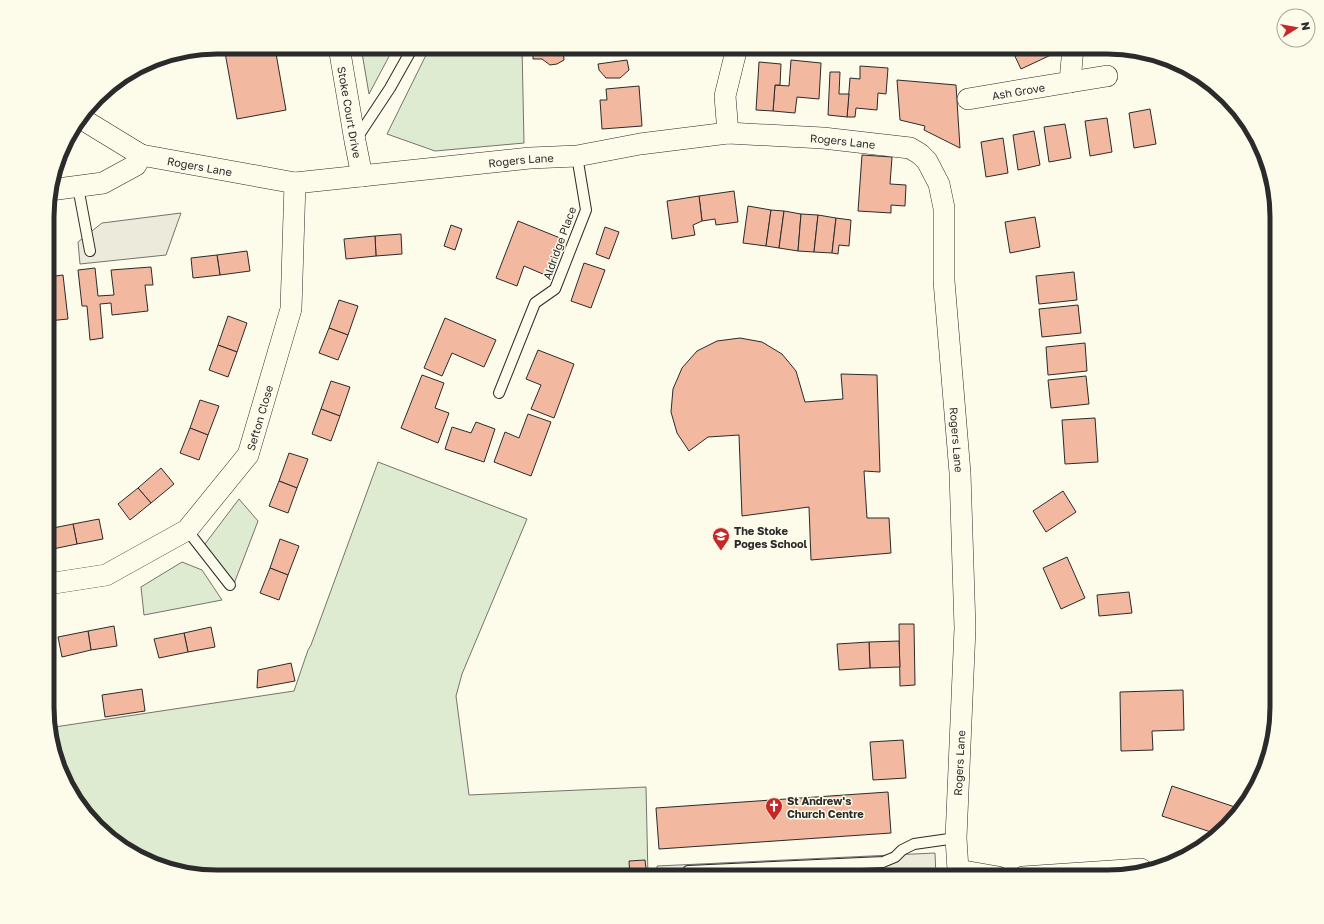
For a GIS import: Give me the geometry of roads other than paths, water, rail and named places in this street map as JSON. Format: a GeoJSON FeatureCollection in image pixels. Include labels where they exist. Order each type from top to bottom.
{"type":"FeatureCollection","features":[{"type":"Feature","properties":{"kind":"street","name":"Stoke Court Drive"},"geometry":{"type":"LineString","coordinates":[[340,54],[354,141],[362,176]]}},
{"type":"Feature","properties":{"kind":"street"},"geometry":{"type":"LineString","coordinates":[[728,132],[725,96],[735,54]]}},
{"type":"Feature","properties":{"kind":"street"},"geometry":{"type":"LineString","coordinates":[[1070,82],[1072,54]]}},
{"type":"Feature","properties":{"kind":"street","name":"Ash Grove"},"geometry":{"type":"LineString","coordinates":[[968,99],[1107,76]]}},
{"type":"Feature","properties":{"kind":"street"},"geometry":{"type":"LineString","coordinates":[[56,189],[103,183],[136,166],[141,155],[86,121]]}},
{"type":"Feature","properties":{"kind":"street","name":"Rogers Lane"},"geometry":{"type":"LineString","coordinates":[[141,155],[295,183],[530,158],[577,156],[640,144],[728,132],[823,138],[910,148],[920,154],[927,161],[939,184],[944,208],[944,281],[960,473],[965,628],[956,838],[958,870]]}},
{"type":"Feature","properties":{"kind":"street","name":"Sefton Close"},"geometry":{"type":"LineString","coordinates":[[54,583],[106,575],[187,530],[248,455],[291,309],[295,183]]}},
{"type":"Feature","properties":{"kind":"lane"},"geometry":{"type":"LineString","coordinates":[[354,141],[390,88],[408,54]]}},
{"type":"Feature","properties":{"kind":"lane","name":"Aldridge Place"},"geometry":{"type":"LineString","coordinates":[[499,393],[534,303],[555,289],[586,210],[577,156]]}},
{"type":"Feature","properties":{"kind":"lane"},"geometry":{"type":"LineString","coordinates":[[78,187],[90,251]]}},
{"type":"Feature","properties":{"kind":"lane"},"geometry":{"type":"LineString","coordinates":[[187,530],[230,585]]}},
{"type":"Feature","properties":{"kind":"lane"},"geometry":{"type":"LineString","coordinates":[[688,870],[883,862],[895,857],[902,850],[914,844],[956,838]]}},
{"type":"Feature","properties":{"kind":"place","name":"The Stoke Poges School"},"geometry":{"type":"Point","coordinates":[721,551]}},
{"type":"Feature","properties":{"kind":"place","name":"St Andrew's Church Centre"},"geometry":{"type":"Point","coordinates":[774,821]}}]}
